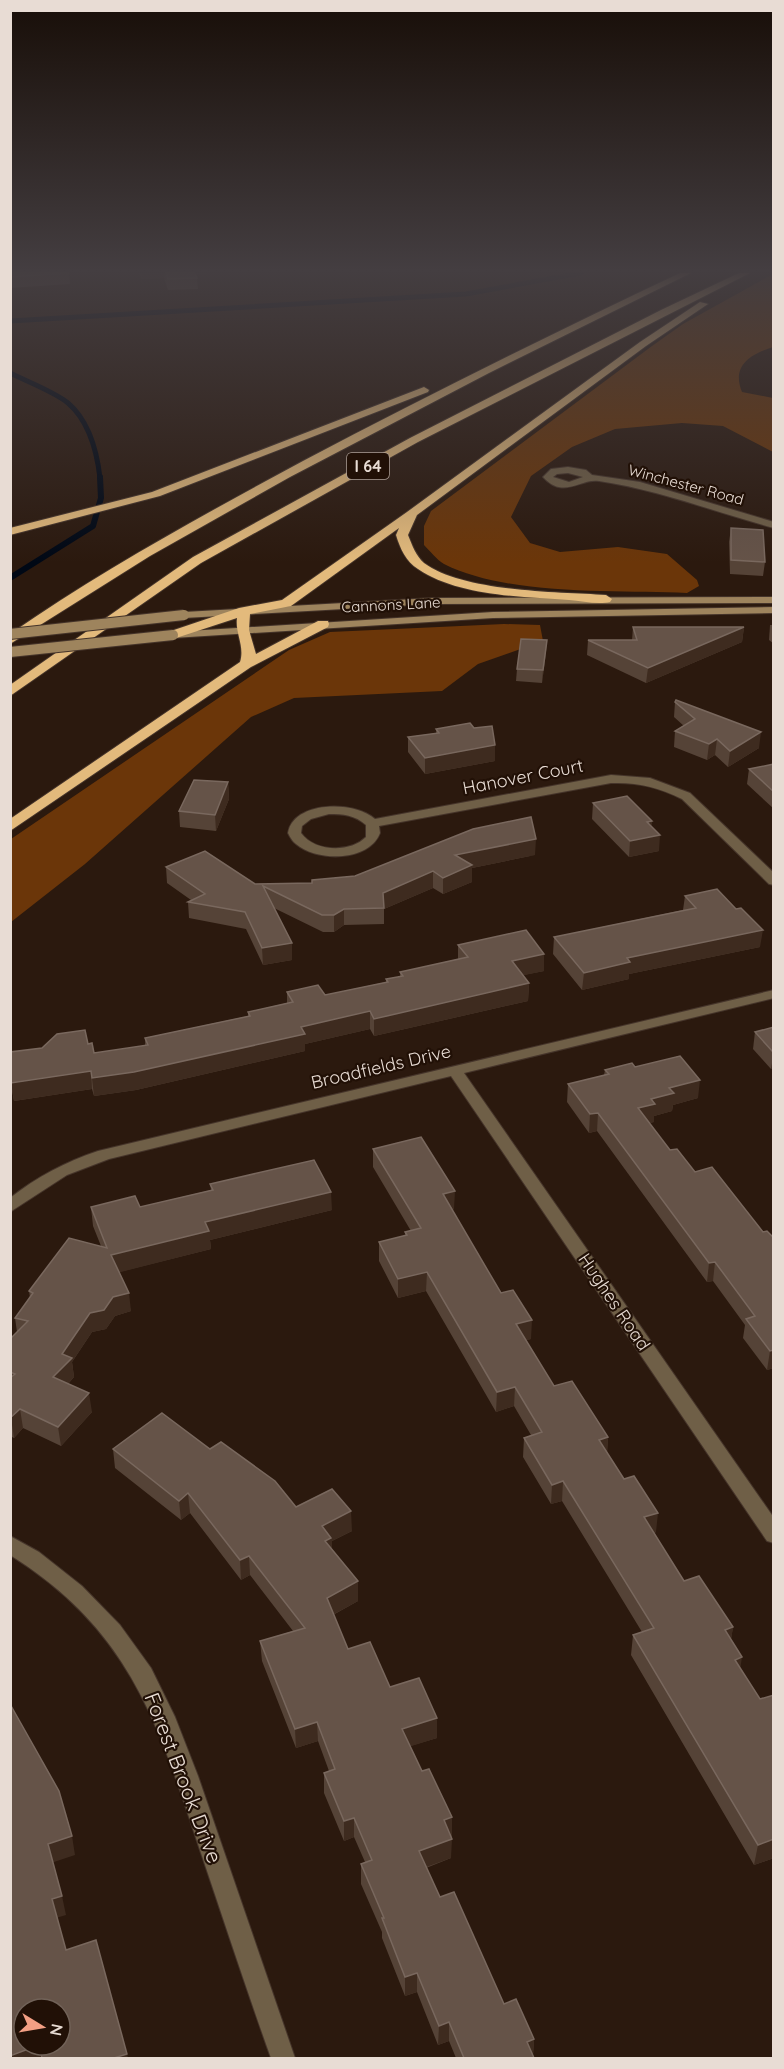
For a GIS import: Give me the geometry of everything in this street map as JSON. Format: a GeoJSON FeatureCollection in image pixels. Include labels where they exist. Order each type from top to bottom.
{"type":"FeatureCollection","features":[{"type":"Feature","properties":{"kind":"highway"},"geometry":{"type":"LineString","coordinates":[[10,532],[156,494],[386,406],[474,370]]}},
{"type":"Feature","properties":{"kind":"highway","name":"I 64"},"geometry":{"type":"LineString","coordinates":[[10,640],[128,562],[400,414],[488,370]]}},
{"type":"Feature","properties":{"kind":"highway","name":"I 64"},"geometry":{"type":"LineString","coordinates":[[10,692],[197,560],[414,440],[552,370]]}},
{"type":"Feature","properties":{"kind":"highway"},"geometry":{"type":"LineString","coordinates":[[173,634],[244,611],[286,603],[608,370]]}},
{"type":"Feature","properties":{"kind":"highway"},"geometry":{"type":"LineString","coordinates":[[412,513],[402,535],[407,550],[422,567],[448,578],[494,590],[610,599]]}},
{"type":"Feature","properties":{"kind":"highway"},"geometry":{"type":"LineString","coordinates":[[244,611],[242,630],[250,651],[246,664]]}},
{"type":"Feature","properties":{"kind":"highway"},"geometry":{"type":"LineString","coordinates":[[10,826],[246,664],[323,624]]}},
{"type":"Feature","properties":{"kind":"main road"},"geometry":{"type":"LineString","coordinates":[[610,599],[617,612]]}},
{"type":"Feature","properties":{"kind":"main road","name":"Cannons Lane"},"geometry":{"type":"LineString","coordinates":[[10,634],[184,615],[434,601],[774,600]]}},
{"type":"Feature","properties":{"kind":"main road","name":"Cannons Lane"},"geometry":{"type":"LineString","coordinates":[[10,652],[173,634],[323,624],[493,615],[774,610]]}},
{"type":"Feature","properties":{"kind":"street","name":"Winchester Road"},"geometry":{"type":"LineString","coordinates":[[590,477],[637,484],[774,525]]}},
{"type":"Feature","properties":{"kind":"street","name":"Hanover Court"},"geometry":{"type":"LineString","coordinates":[[374,824],[611,779],[641,779],[655,782],[678,792],[774,881]]}},
{"type":"Feature","properties":{"kind":"street"},"geometry":{"type":"LineString","coordinates":[[328,810],[356,813],[374,824],[376,830],[369,843],[359,848],[335,852],[316,850],[301,844],[295,838],[293,831],[296,824],[304,817],[328,810]]}},
{"type":"Feature","properties":{"kind":"street","name":"Broadfields Drive"},"geometry":{"type":"LineString","coordinates":[[10,1207],[36,1185],[84,1160],[774,994]]}},
{"type":"Feature","properties":{"kind":"street","name":"Hughes Road"},"geometry":{"type":"LineString","coordinates":[[455,1070],[774,1535]]}},
{"type":"Feature","properties":{"kind":"street","name":"Forest Brook Drive"},"geometry":{"type":"LineString","coordinates":[[10,1544],[62,1581],[97,1614],[129,1653],[154,1697],[184,1769],[283,2058]]}},
{"type":"Feature","properties":{"kind":"shaded area"},"geometry":{"type":"Polygon","coordinates":[[[620,370],[741,370],[739,383],[742,392],[773,398],[773,452],[723,426],[682,423],[615,429],[572,447],[531,476],[511,517],[530,543],[560,552],[618,547],[667,554],[697,580],[699,586],[687,593],[563,589],[499,582],[470,574],[444,564],[424,545],[424,526],[431,511],[620,370]]]}},
{"type":"Feature","properties":{"kind":"shaded area"},"geometry":{"type":"Polygon","coordinates":[[[504,624],[540,625],[543,641],[478,664],[442,691],[294,698],[251,717],[85,864],[11,922],[11,839],[289,650],[330,632],[504,624]]]}},
{"type":"Feature","properties":{"kind":"building"},"geometry":{"type":"Polygon","coordinates":[[[731,528],[763,530],[765,562],[731,560],[731,528]]]}},
{"type":"Feature","properties":{"kind":"building"},"geometry":{"type":"Polygon","coordinates":[[[633,627],[744,627],[648,668],[588,640],[637,640],[633,627]]]}},
{"type":"Feature","properties":{"kind":"building"},"geometry":{"type":"Polygon","coordinates":[[[521,639],[547,640],[543,670],[517,669],[521,639]]]}},
{"type":"Feature","properties":{"kind":"building"},"geometry":{"type":"Polygon","coordinates":[[[676,700],[761,732],[730,751],[717,739],[709,744],[675,731],[695,719],[675,702],[676,700]]]}},
{"type":"Feature","properties":{"kind":"building"},"geometry":{"type":"Polygon","coordinates":[[[470,723],[474,728],[492,726],[495,745],[425,758],[408,737],[439,733],[436,729],[470,723]]]}},
{"type":"Feature","properties":{"kind":"building"},"geometry":{"type":"Polygon","coordinates":[[[774,764],[774,792],[749,769],[774,764]]]}},
{"type":"Feature","properties":{"kind":"building"},"geometry":{"type":"Polygon","coordinates":[[[194,780],[228,782],[215,815],[179,811],[194,780]]]}},
{"type":"Feature","properties":{"kind":"building"},"geometry":{"type":"Polygon","coordinates":[[[627,796],[652,821],[647,822],[660,835],[630,841],[593,803],[627,796]]]}},
{"type":"Feature","properties":{"kind":"building"},"geometry":{"type":"Polygon","coordinates":[[[531,817],[536,839],[455,855],[472,865],[443,878],[433,871],[383,893],[384,908],[344,909],[334,915],[322,915],[263,886],[292,943],[262,948],[245,912],[188,902],[205,894],[166,867],[205,851],[255,884],[312,883],[312,880],[355,876],[473,829],[531,817]]]}},
{"type":"Feature","properties":{"kind":"building"},"geometry":{"type":"Polygon","coordinates":[[[717,889],[736,909],[741,908],[763,930],[627,958],[630,962],[584,973],[554,937],[696,908],[685,896],[717,889]]]}},
{"type":"Feature","properties":{"kind":"building"},"geometry":{"type":"Polygon","coordinates":[[[526,930],[544,954],[512,961],[529,983],[374,1019],[370,1011],[301,1027],[305,1034],[134,1072],[92,1078],[91,1071],[11,1083],[10,1052],[42,1048],[57,1034],[85,1030],[88,1044],[92,1043],[94,1053],[148,1045],[145,1038],[250,1016],[248,1012],[293,1002],[287,992],[318,985],[325,995],[388,982],[386,979],[403,976],[400,972],[468,957],[458,945],[526,930]]]}},
{"type":"Feature","properties":{"kind":"building"},"geometry":{"type":"Polygon","coordinates":[[[774,1027],[774,1052],[773,1052],[755,1032],[774,1027]]]}},
{"type":"Feature","properties":{"kind":"building"},"geometry":{"type":"Polygon","coordinates":[[[680,1056],[700,1080],[669,1088],[674,1093],[651,1099],[655,1104],[638,1108],[670,1150],[677,1149],[695,1172],[712,1167],[763,1232],[767,1231],[774,1238],[774,1350],[770,1351],[746,1319],[755,1316],[715,1262],[709,1263],[598,1113],[590,1114],[568,1084],[609,1074],[605,1070],[632,1063],[635,1067],[680,1056]]]}},
{"type":"Feature","properties":{"kind":"building"},"geometry":{"type":"Polygon","coordinates":[[[421,1137],[455,1191],[443,1194],[501,1293],[513,1290],[532,1320],[516,1324],[554,1386],[572,1381],[608,1437],[599,1440],[624,1479],[634,1476],[658,1513],[644,1517],[684,1581],[699,1576],[733,1627],[725,1630],[742,1657],[735,1660],[760,1699],[774,1695],[774,1839],[758,1845],[633,1635],[654,1628],[563,1481],[552,1485],[524,1438],[542,1432],[515,1387],[497,1392],[427,1272],[398,1279],[379,1242],[407,1235],[405,1232],[421,1228],[373,1149],[421,1137]]]}},
{"type":"Feature","properties":{"kind":"building"},"geometry":{"type":"Polygon","coordinates":[[[314,1160],[331,1192],[205,1222],[209,1231],[111,1255],[129,1293],[113,1297],[104,1310],[90,1313],[62,1354],[72,1358],[53,1377],[89,1393],[58,1427],[20,1409],[10,1418],[10,1378],[15,1374],[10,1372],[10,1339],[28,1321],[15,1318],[33,1293],[29,1291],[69,1238],[107,1248],[91,1207],[135,1196],[140,1207],[213,1190],[210,1184],[314,1160]]]}},
{"type":"Feature","properties":{"kind":"building"},"geometry":{"type":"Polygon","coordinates":[[[162,1413],[210,1449],[221,1442],[275,1481],[296,1507],[332,1489],[351,1511],[322,1526],[331,1538],[325,1541],[358,1581],[327,1598],[348,1649],[370,1642],[390,1687],[419,1678],[437,1718],[402,1729],[422,1771],[429,1769],[452,1817],[444,1820],[452,1839],[419,1851],[440,1897],[454,1892],[504,2004],[516,1999],[534,2039],[527,2042],[534,2058],[464,2058],[449,2022],[439,2026],[417,1973],[405,1977],[382,1918],[384,1918],[361,1864],[372,1860],[354,1818],[344,1821],[324,1773],[335,1769],[317,1722],[295,1729],[260,1641],[305,1628],[249,1556],[240,1560],[188,1493],[179,1501],[113,1449],[162,1413]]]}},
{"type":"Feature","properties":{"kind":"building"},"geometry":{"type":"Polygon","coordinates":[[[10,1704],[59,1791],[72,1836],[48,1844],[62,1896],[52,1899],[66,1950],[96,1940],[127,2054],[114,2058],[42,2058],[72,2057],[72,1997],[12,1997],[12,2055],[10,2056],[10,1704]]]}},
{"type":"Feature","properties":{"kind":"waterway"},"geometry":{"type":"LineString","coordinates":[[10,373],[56,395],[75,410],[91,438],[100,478]]}},
{"type":"Feature","properties":{"kind":"waterway"},"geometry":{"type":"LineString","coordinates":[[10,578],[93,526],[101,498],[100,477]]}}]}
